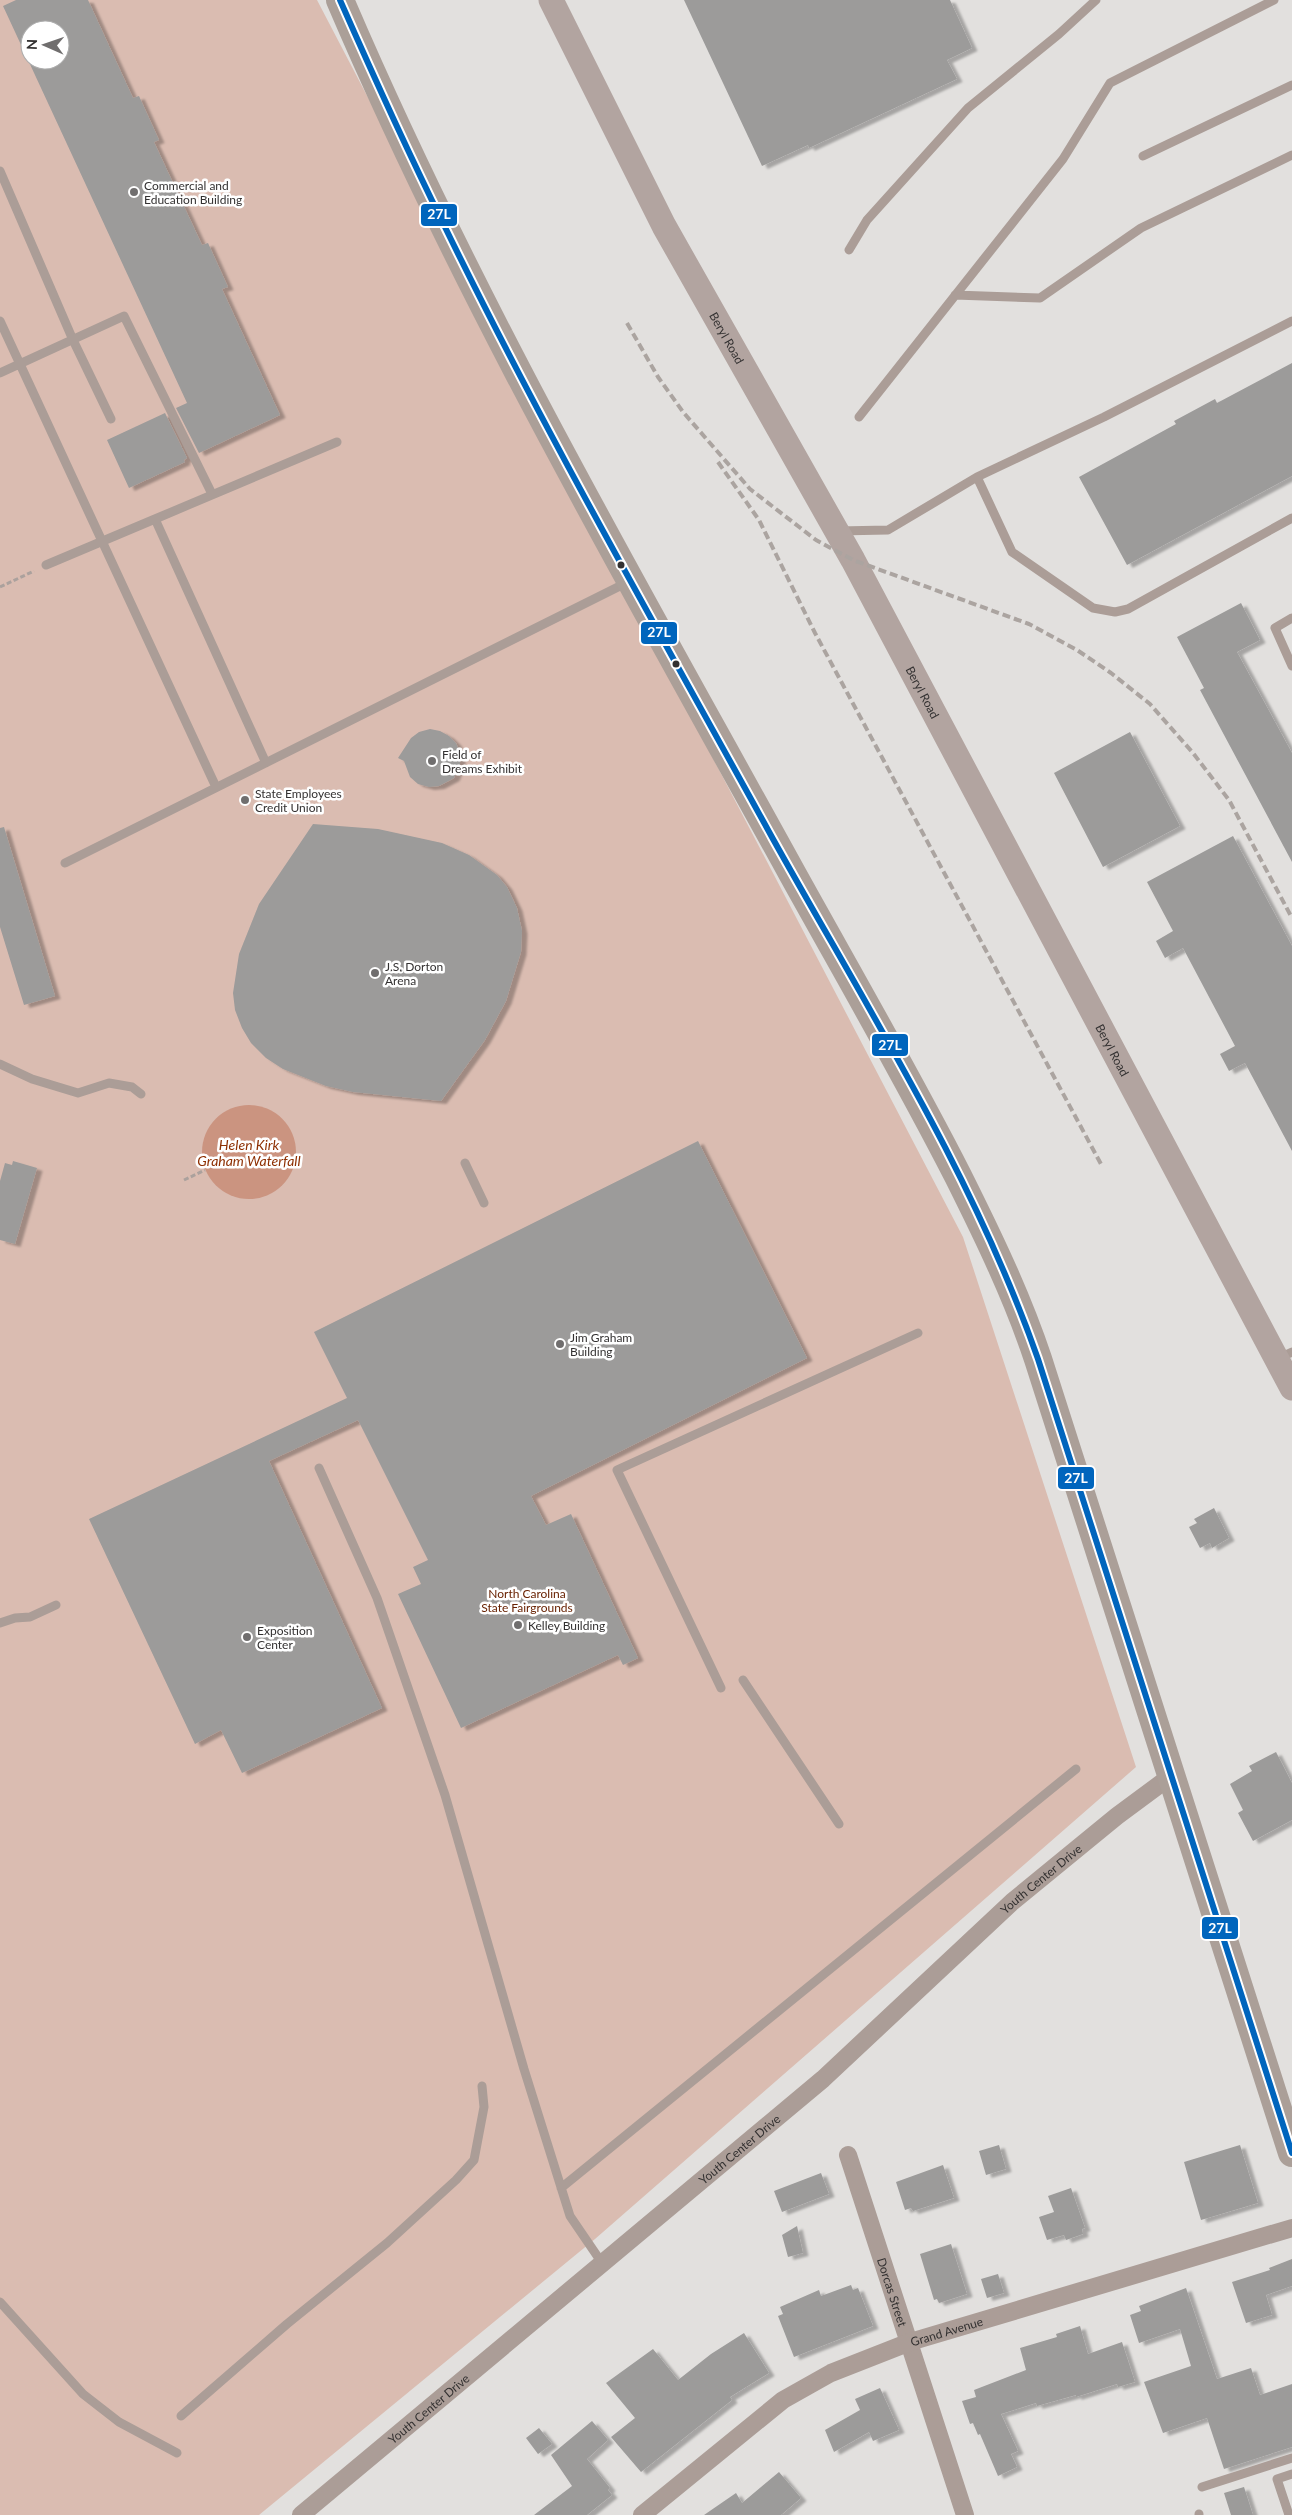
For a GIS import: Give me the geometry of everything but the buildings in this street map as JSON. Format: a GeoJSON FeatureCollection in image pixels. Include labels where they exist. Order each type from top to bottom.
{"type":"FeatureCollection","features":[{"type":"Feature","properties":{"kind":"main road"},"geometry":{"type":"LineString","coordinates":[[340,0],[383,100],[442,224],[514,367],[629,582],[924,1110],[990,1242],[1027,1326],[1038,1359],[1292,2153]]}},
{"type":"Feature","properties":{"kind":"street","name":"Beryl Road"},"geometry":{"type":"LineString","coordinates":[[551,0],[664,226],[853,560],[1285,1356],[1292,1388]]}},
{"type":"Feature","properties":{"kind":"street","name":"Youth Center Drive"},"geometry":{"type":"LineString","coordinates":[[301,2515],[824,2079],[1012,1902],[1117,1816],[1172,1776]]}},
{"type":"Feature","properties":{"kind":"street","name":"Dorcas Street"},"geometry":{"type":"LineString","coordinates":[[848,2155],[965,2515]]}},
{"type":"Feature","properties":{"kind":"street","name":"Grand Avenue"},"geometry":{"type":"LineString","coordinates":[[642,2515],[783,2400],[831,2373],[910,2342],[1292,2228]]}},
{"type":"Feature","properties":{"kind":"lane"},"geometry":{"type":"LineString","coordinates":[[849,250],[867,220],[968,108],[1059,34],[1096,0]]}},
{"type":"Feature","properties":{"kind":"lane"},"geometry":{"type":"LineString","coordinates":[[859,416],[1063,159],[1110,83],[1274,0]]}},
{"type":"Feature","properties":{"kind":"lane"},"geometry":{"type":"LineString","coordinates":[[1143,156],[1292,85]]}},
{"type":"Feature","properties":{"kind":"lane"},"geometry":{"type":"LineString","coordinates":[[955,295],[1040,298],[1141,228],[1292,155]]}},
{"type":"Feature","properties":{"kind":"lane"},"geometry":{"type":"LineString","coordinates":[[0,171],[73,340],[111,419]]}},
{"type":"Feature","properties":{"kind":"lane"},"geometry":{"type":"LineString","coordinates":[[0,373],[124,316],[212,494]]}},
{"type":"Feature","properties":{"kind":"lane"},"geometry":{"type":"LineString","coordinates":[[836,531],[888,530],[977,477],[1104,417],[1292,321]]}},
{"type":"Feature","properties":{"kind":"lane"},"geometry":{"type":"LineString","coordinates":[[0,322],[216,787]]}},
{"type":"Feature","properties":{"kind":"lane"},"geometry":{"type":"LineString","coordinates":[[46,565],[337,442]]}},
{"type":"Feature","properties":{"kind":"lane"},"geometry":{"type":"LineString","coordinates":[[977,477],[1012,552],[1094,608],[1105,612],[1128,609],[1292,518]]}},
{"type":"Feature","properties":{"kind":"lane"},"geometry":{"type":"LineString","coordinates":[[155,519],[266,763]]}},
{"type":"Feature","properties":{"kind":"lane"},"geometry":{"type":"LineString","coordinates":[[65,863],[629,582]]}},
{"type":"Feature","properties":{"kind":"lane"},"geometry":{"type":"LineString","coordinates":[[1292,618],[1275,628],[1292,666]]}},
{"type":"Feature","properties":{"kind":"lane"},"geometry":{"type":"LineString","coordinates":[[0,1064],[32,1080],[78,1093],[109,1083],[132,1087],[141,1094]]}},
{"type":"Feature","properties":{"kind":"lane"},"geometry":{"type":"LineString","coordinates":[[465,1163],[484,1203]]}},
{"type":"Feature","properties":{"kind":"lane"},"geometry":{"type":"LineString","coordinates":[[721,1688],[617,1470],[918,1333]]}},
{"type":"Feature","properties":{"kind":"lane"},"geometry":{"type":"LineString","coordinates":[[319,1468],[377,1598],[445,1796],[570,2216],[602,2263]]}},
{"type":"Feature","properties":{"kind":"lane"},"geometry":{"type":"LineString","coordinates":[[0,1624],[15,1618],[30,1618],[56,1605]]}},
{"type":"Feature","properties":{"kind":"lane"},"geometry":{"type":"LineString","coordinates":[[743,1680],[839,1824]]}},
{"type":"Feature","properties":{"kind":"lane"},"geometry":{"type":"LineString","coordinates":[[561,2188],[1076,1768]]}},
{"type":"Feature","properties":{"kind":"lane"},"geometry":{"type":"LineString","coordinates":[[181,2416],[387,2243],[456,2180],[474,2160],[484,2107],[482,2086]]}},
{"type":"Feature","properties":{"kind":"lane"},"geometry":{"type":"LineString","coordinates":[[0,2302],[83,2394],[120,2422],[177,2453]]}},
{"type":"Feature","properties":{"kind":"lane"},"geometry":{"type":"LineString","coordinates":[[1202,2487],[1292,2458]]}},
{"type":"Feature","properties":{"kind":"lane"},"geometry":{"type":"LineString","coordinates":[[1289,2515],[1277,2479],[1292,2474]]}},
{"type":"Feature","properties":{"kind":"lane"},"geometry":{"type":"LineString","coordinates":[[1283,2495],[1292,2492]]}},
{"type":"Feature","properties":{"kind":"path"},"geometry":{"type":"LineString","coordinates":[[0,587],[46,565]]}},
{"type":"Feature","properties":{"kind":"path"},"geometry":{"type":"LineString","coordinates":[[184,1180],[205,1170]]}},
{"type":"Feature","properties":{"kind":"green space","name":"North Carolina State Fairgrounds"},"geometry":{"type":"Polygon","coordinates":[[[0,0],[317,0],[963,1237],[1136,1767],[595,2239],[259,2515],[0,2515],[0,0]]]}},
{"type":"Feature","properties":{"kind":"water","name":"Helen Kirk Graham Waterfall"},"geometry":{"type":"Polygon","coordinates":[[[249,1105],[267,1109],[282,1119],[292,1134],[296,1152],[292,1170],[282,1185],[267,1195],[249,1199],[231,1195],[216,1185],[206,1170],[202,1152],[206,1134],[216,1119],[231,1109],[249,1105]]]}},
{"type":"Feature","properties":{"kind":"railway"},"geometry":{"type":"LineString","coordinates":[[627,323],[658,377],[683,412],[750,489],[816,540],[853,560],[1029,624],[1077,650],[1111,673],[1150,704],[1193,753],[1229,800],[1292,918]]}},
{"type":"Feature","properties":{"kind":"railway"},"geometry":{"type":"LineString","coordinates":[[718,462],[759,520],[815,633],[1102,1166]]}},
{"type":"Feature","properties":{"kind":"transit line","name":"27L"},"geometry":{"type":"LineString","coordinates":[[340,0],[430,196],[522,379],[646,610],[917,1094],[983,1224],[1012,1291],[1038,1359],[1292,2153]]}},
{"type":"Feature","properties":{"kind":"place","name":"Commercial and Education Building"},"geometry":{"type":"Point","coordinates":[134,192]}},
{"type":"Feature","properties":{"kind":"place","name":"Field of Dreams Exhibit"},"geometry":{"type":"Point","coordinates":[432,761]}},
{"type":"Feature","properties":{"kind":"place","name":"State Employees Credit Union"},"geometry":{"type":"Point","coordinates":[245,800]}},
{"type":"Feature","properties":{"kind":"place","name":"J.S. Dorton Arena"},"geometry":{"type":"Point","coordinates":[375,973]}},
{"type":"Feature","properties":{"kind":"place","name":"Jim Graham Building"},"geometry":{"type":"Point","coordinates":[560,1344]}},
{"type":"Feature","properties":{"kind":"place","name":"Kelley Building"},"geometry":{"type":"Point","coordinates":[518,1625]}},
{"type":"Feature","properties":{"kind":"place","name":"Exposition Center"},"geometry":{"type":"Point","coordinates":[247,1637]}}]}
